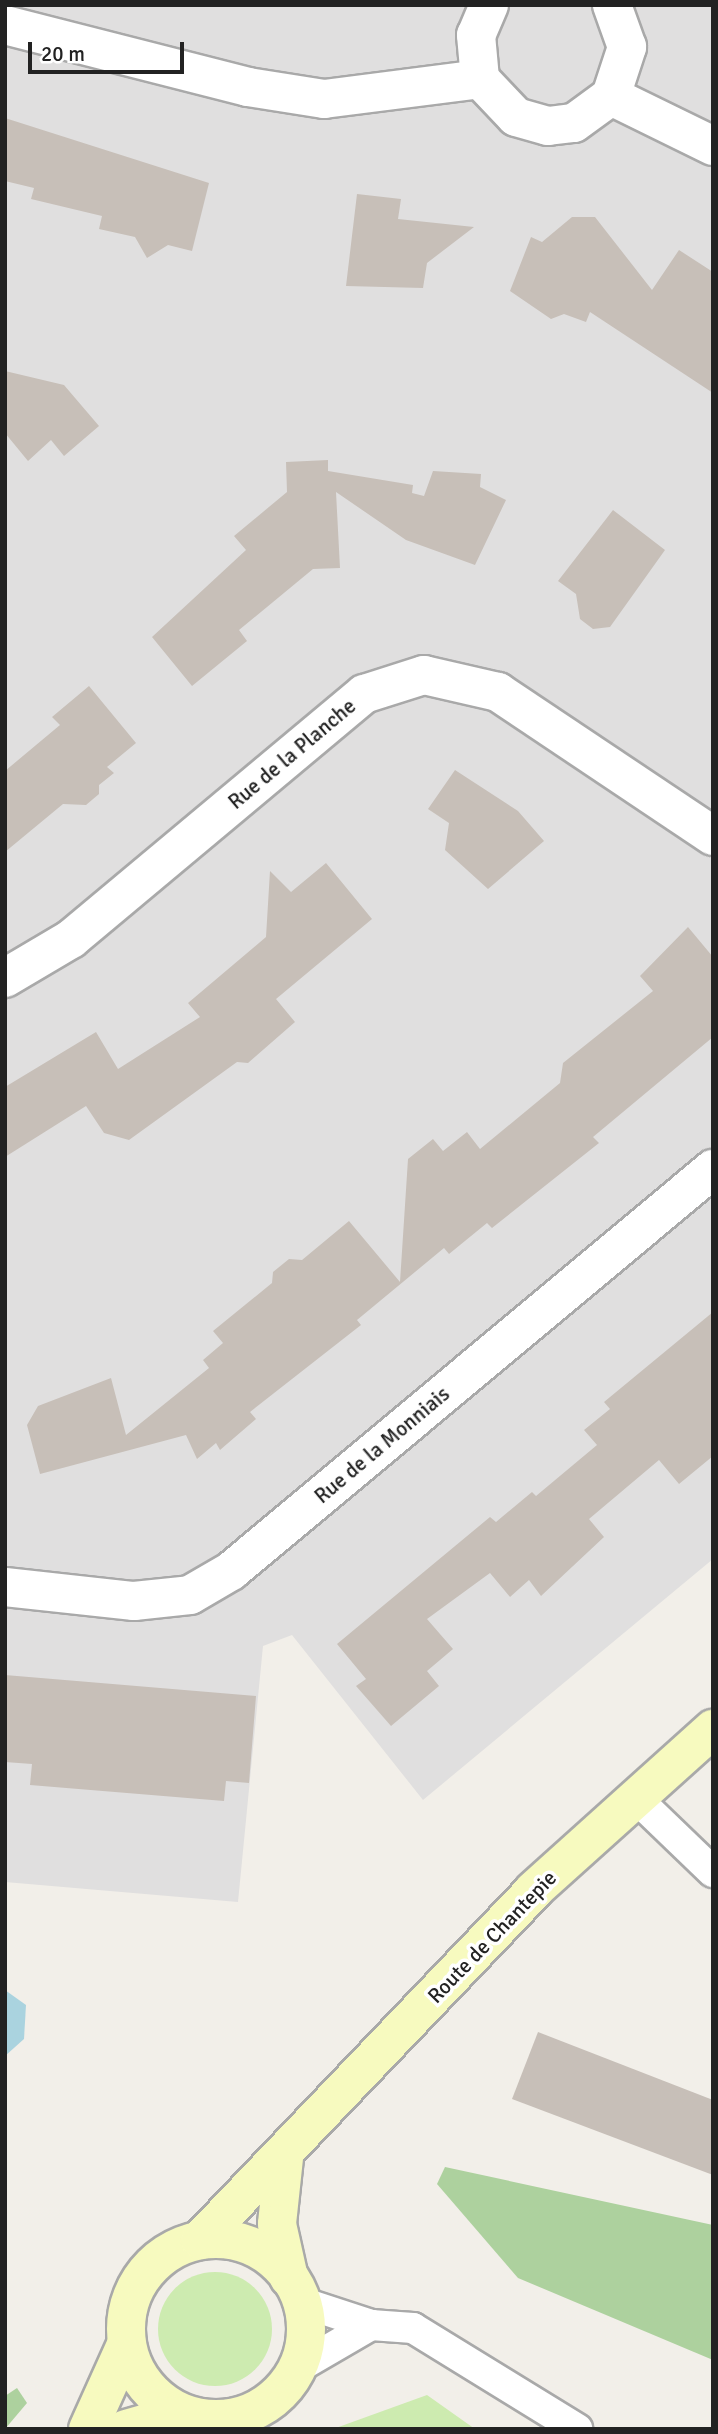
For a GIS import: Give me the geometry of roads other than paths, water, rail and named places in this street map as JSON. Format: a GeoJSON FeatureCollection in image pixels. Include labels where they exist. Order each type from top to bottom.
{"type":"FeatureCollection","features":[{"type":"Feature","properties":{"kind":"street"},"geometry":{"type":"LineString","coordinates":[[489,5],[476,35],[480,79],[516,117],[548,126],[574,122],[611,96],[627,47],[612,5]]}},
{"type":"Feature","properties":{"kind":"street"},"geometry":{"type":"LineString","coordinates":[[5,26],[248,87],[324,99],[480,79]]}},
{"type":"Feature","properties":{"kind":"street"},"geometry":{"type":"LineString","coordinates":[[611,96],[713,146]]}},
{"type":"Feature","properties":{"kind":"street","name":"Rue de la Planche"},"geometry":{"type":"LineString","coordinates":[[5,978],[71,939],[364,694],[424,675],[498,692],[713,836]]}},
{"type":"Feature","properties":{"kind":"street","name":"Rue de la Monniais"},"geometry":{"type":"LineString","coordinates":[[5,1587],[134,1601],[190,1595],[221,1577],[713,1169]]}},
{"type":"Feature","properties":{"kind":"street","name":"Route de Chantepie"},"geometry":{"type":"LineString","coordinates":[[200,2240],[284,2158],[534,1890],[713,1729]]}},
{"type":"Feature","properties":{"kind":"street"},"geometry":{"type":"LineString","coordinates":[[126,2429],[182,2413],[222,2418],[260,2408],[297,2368],[304,2347],[295,2290],[277,2224],[284,2158]]}},
{"type":"Feature","properties":{"kind":"street"},"geometry":{"type":"LineString","coordinates":[[182,2413],[137,2374],[127,2345],[126,2317],[139,2282],[174,2249],[200,2240],[250,2246],[295,2290]]}},
{"type":"Feature","properties":{"kind":"street"},"geometry":{"type":"LineString","coordinates":[[88,2429],[127,2345]]}},
{"type":"Feature","properties":{"kind":"lane"},"geometry":{"type":"LineString","coordinates":[[636,1798],[713,1872]]}},
{"type":"Feature","properties":{"kind":"lane"},"geometry":{"type":"LineString","coordinates":[[295,2290],[370,2325],[413,2328],[577,2429]]}},
{"type":"Feature","properties":{"kind":"lane"},"geometry":{"type":"LineString","coordinates":[[297,2368],[370,2325]]}},
{"type":"Feature","properties":{"kind":"water"},"geometry":{"type":"Polygon","coordinates":[[[5,1990],[26,2005],[24,2039],[5,2056],[5,1990]]]}}]}
